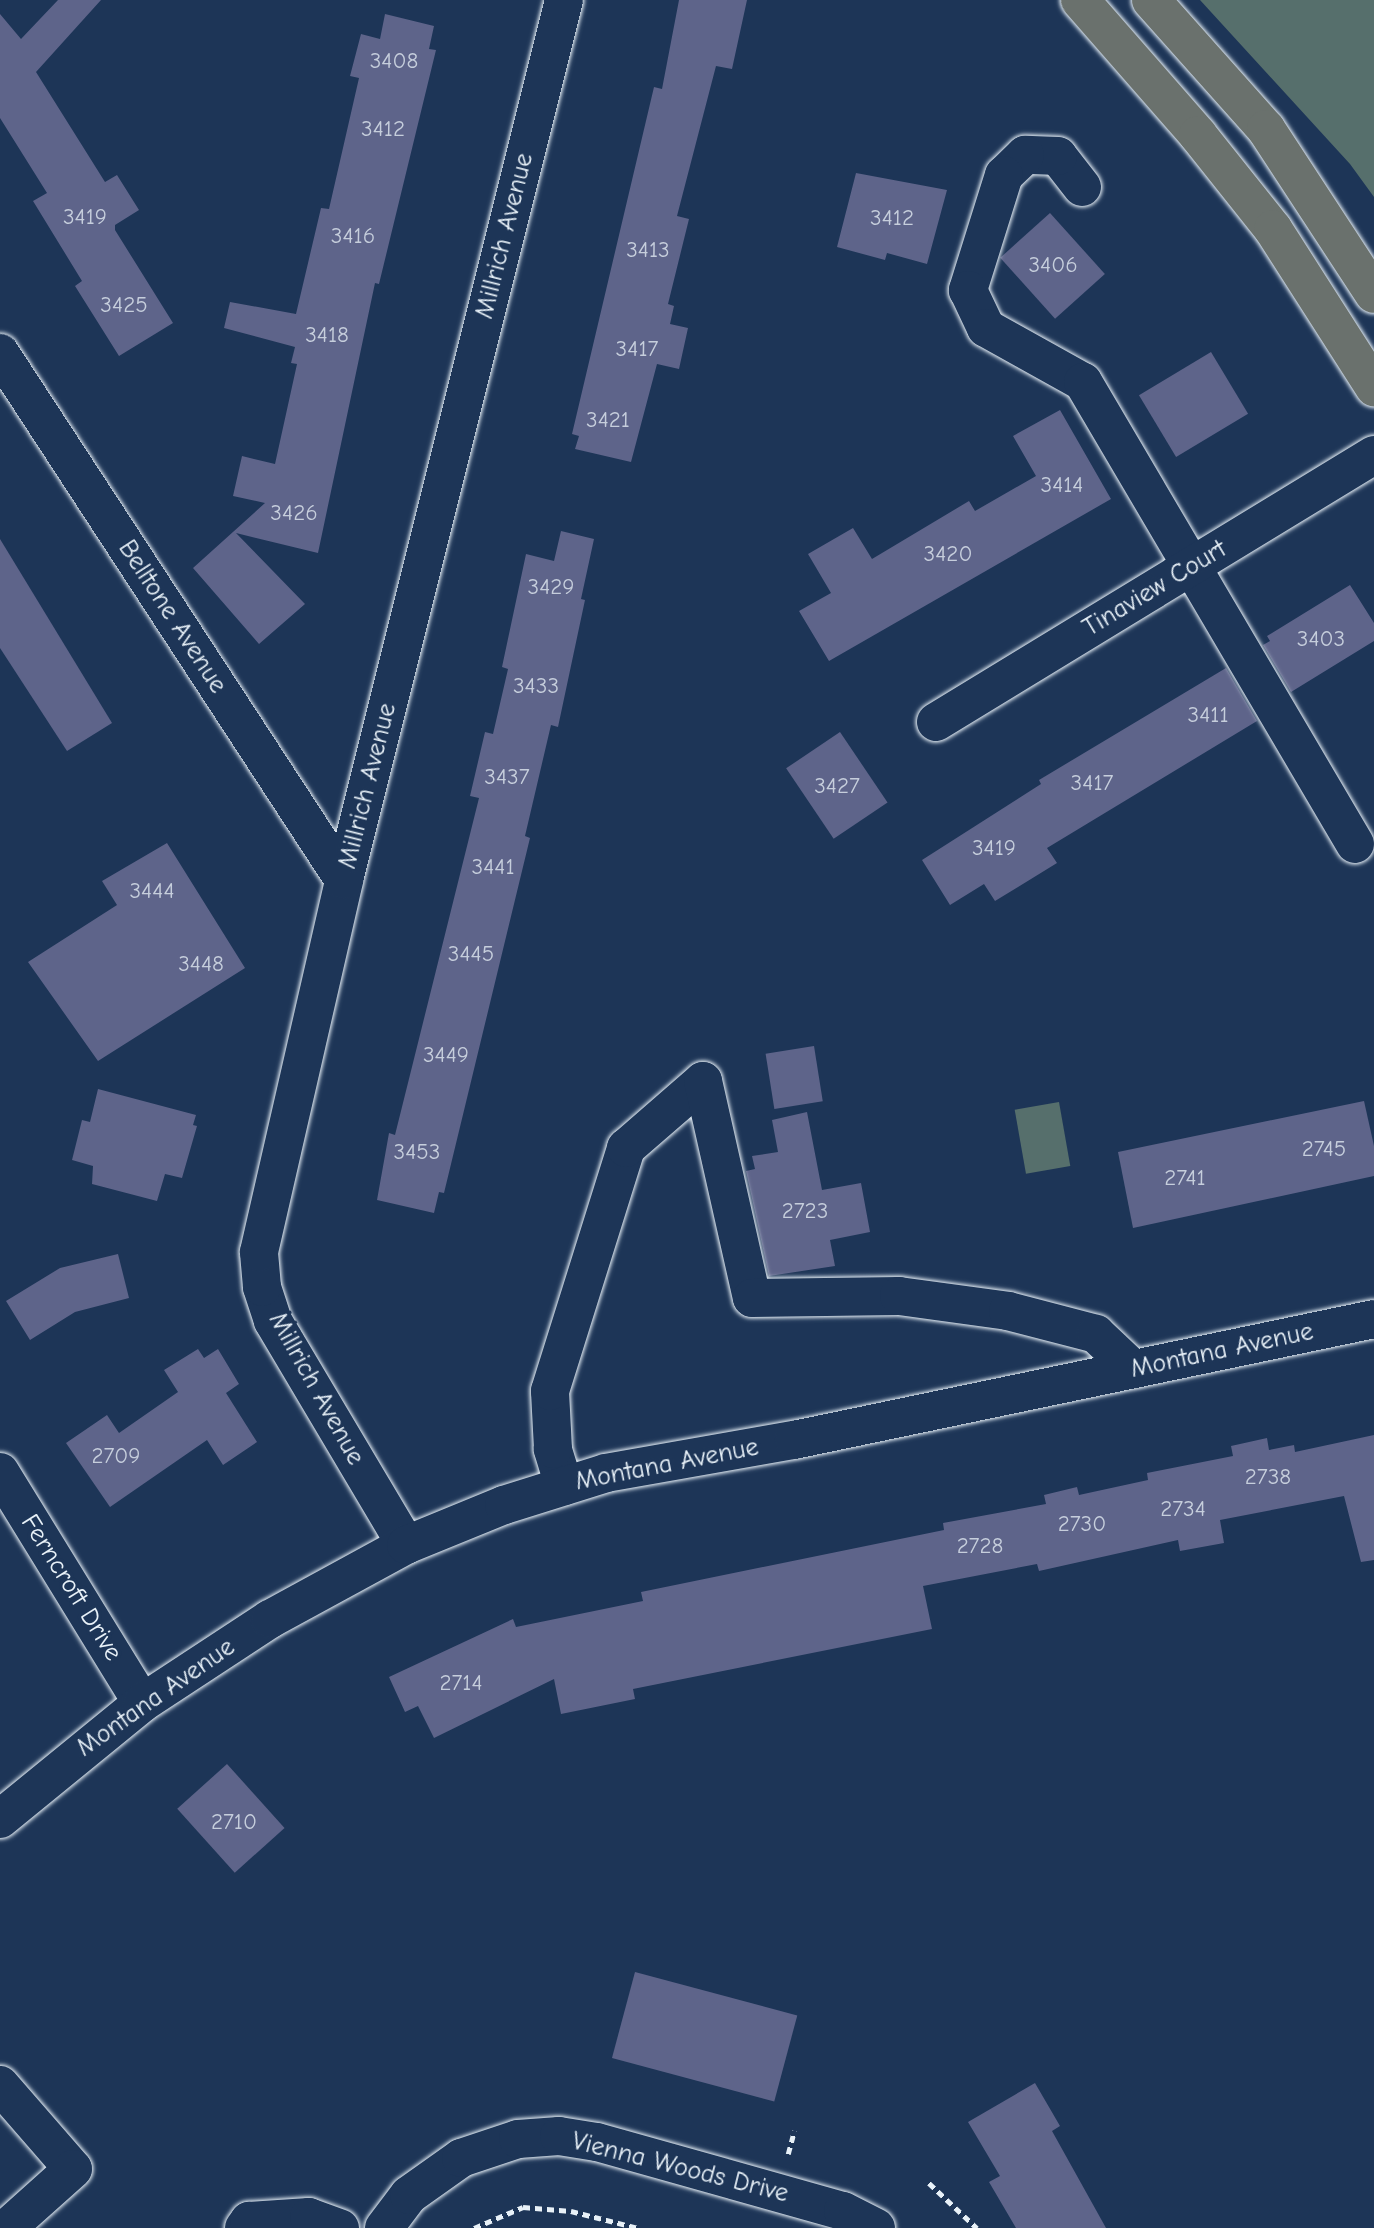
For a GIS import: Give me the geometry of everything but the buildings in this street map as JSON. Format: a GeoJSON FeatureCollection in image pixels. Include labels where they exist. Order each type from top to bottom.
{"type":"FeatureCollection","features":[{"type":"Feature","properties":{"kind":"main road"},"geometry":{"type":"LineString","coordinates":[[1080,0],[1198,135],[1273,229],[1374,387]]}},
{"type":"Feature","properties":{"kind":"main road"},"geometry":{"type":"LineString","coordinates":[[1151,0],[1266,129],[1374,294]]}},
{"type":"Feature","properties":{"kind":"street","name":"Millrich Avenue"},"geometry":{"type":"LineString","coordinates":[[406,1545],[273,1321],[262,1287],[259,1252],[265,1217],[278,1185],[344,880],[564,0]]}},
{"type":"Feature","properties":{"kind":"street"},"geometry":{"type":"LineString","coordinates":[[1082,187],[1058,156],[1025,155],[1004,175],[968,290],[986,328],[1083,382],[1355,844]]}},
{"type":"Feature","properties":{"kind":"street","name":"Belltone Avenue"},"geometry":{"type":"LineString","coordinates":[[0,353],[344,880]]}},
{"type":"Feature","properties":{"kind":"street","name":"Tinaview Court"},"geometry":{"type":"LineString","coordinates":[[936,722],[1374,456]]}},
{"type":"Feature","properties":{"kind":"street"},"geometry":{"type":"LineString","coordinates":[[564,1486],[553,1450],[550,1391],[626,1148],[703,1081],[752,1298],[899,1296],[1008,1311],[1096,1334],[1133,1369]]}},
{"type":"Feature","properties":{"kind":"street","name":"Montana Avenue"},"geometry":{"type":"LineString","coordinates":[[0,1819],[142,1703],[270,1619],[406,1545],[504,1504],[606,1473],[794,1440],[1374,1319]]}},
{"type":"Feature","properties":{"kind":"street","name":"Ferncroft Drive"},"geometry":{"type":"LineString","coordinates":[[0,1472],[142,1703]]}},
{"type":"Feature","properties":{"kind":"street"},"geometry":{"type":"LineString","coordinates":[[0,2085],[73,2169],[7,2228]]}},
{"type":"Feature","properties":{"kind":"street","name":"Vienna Woods Drive"},"geometry":{"type":"LineString","coordinates":[[384,2228],[409,2195],[461,2158],[518,2139],[559,2136],[597,2142],[844,2211],[876,2228]]}},
{"type":"Feature","properties":{"kind":"street"},"geometry":{"type":"LineString","coordinates":[[244,2228],[249,2221],[309,2217],[341,2228]]}},
{"type":"Feature","properties":{"kind":"path"},"geometry":{"type":"LineString","coordinates":[[929,2183],[977,2228]]}},
{"type":"Feature","properties":{"kind":"path"},"geometry":{"type":"LineString","coordinates":[[474,2228],[523,2207],[571,2211],[638,2228]]}},
{"type":"Feature","properties":{"kind":"green space"},"geometry":{"type":"Polygon","coordinates":[[[1200,0],[1374,0],[1374,197],[1350,164],[1200,0]]]}},
{"type":"Feature","properties":{"kind":"green space"},"geometry":{"type":"Polygon","coordinates":[[[1059,1102],[1070,1166],[1026,1174],[1015,1110],[1059,1102]]]}}]}
